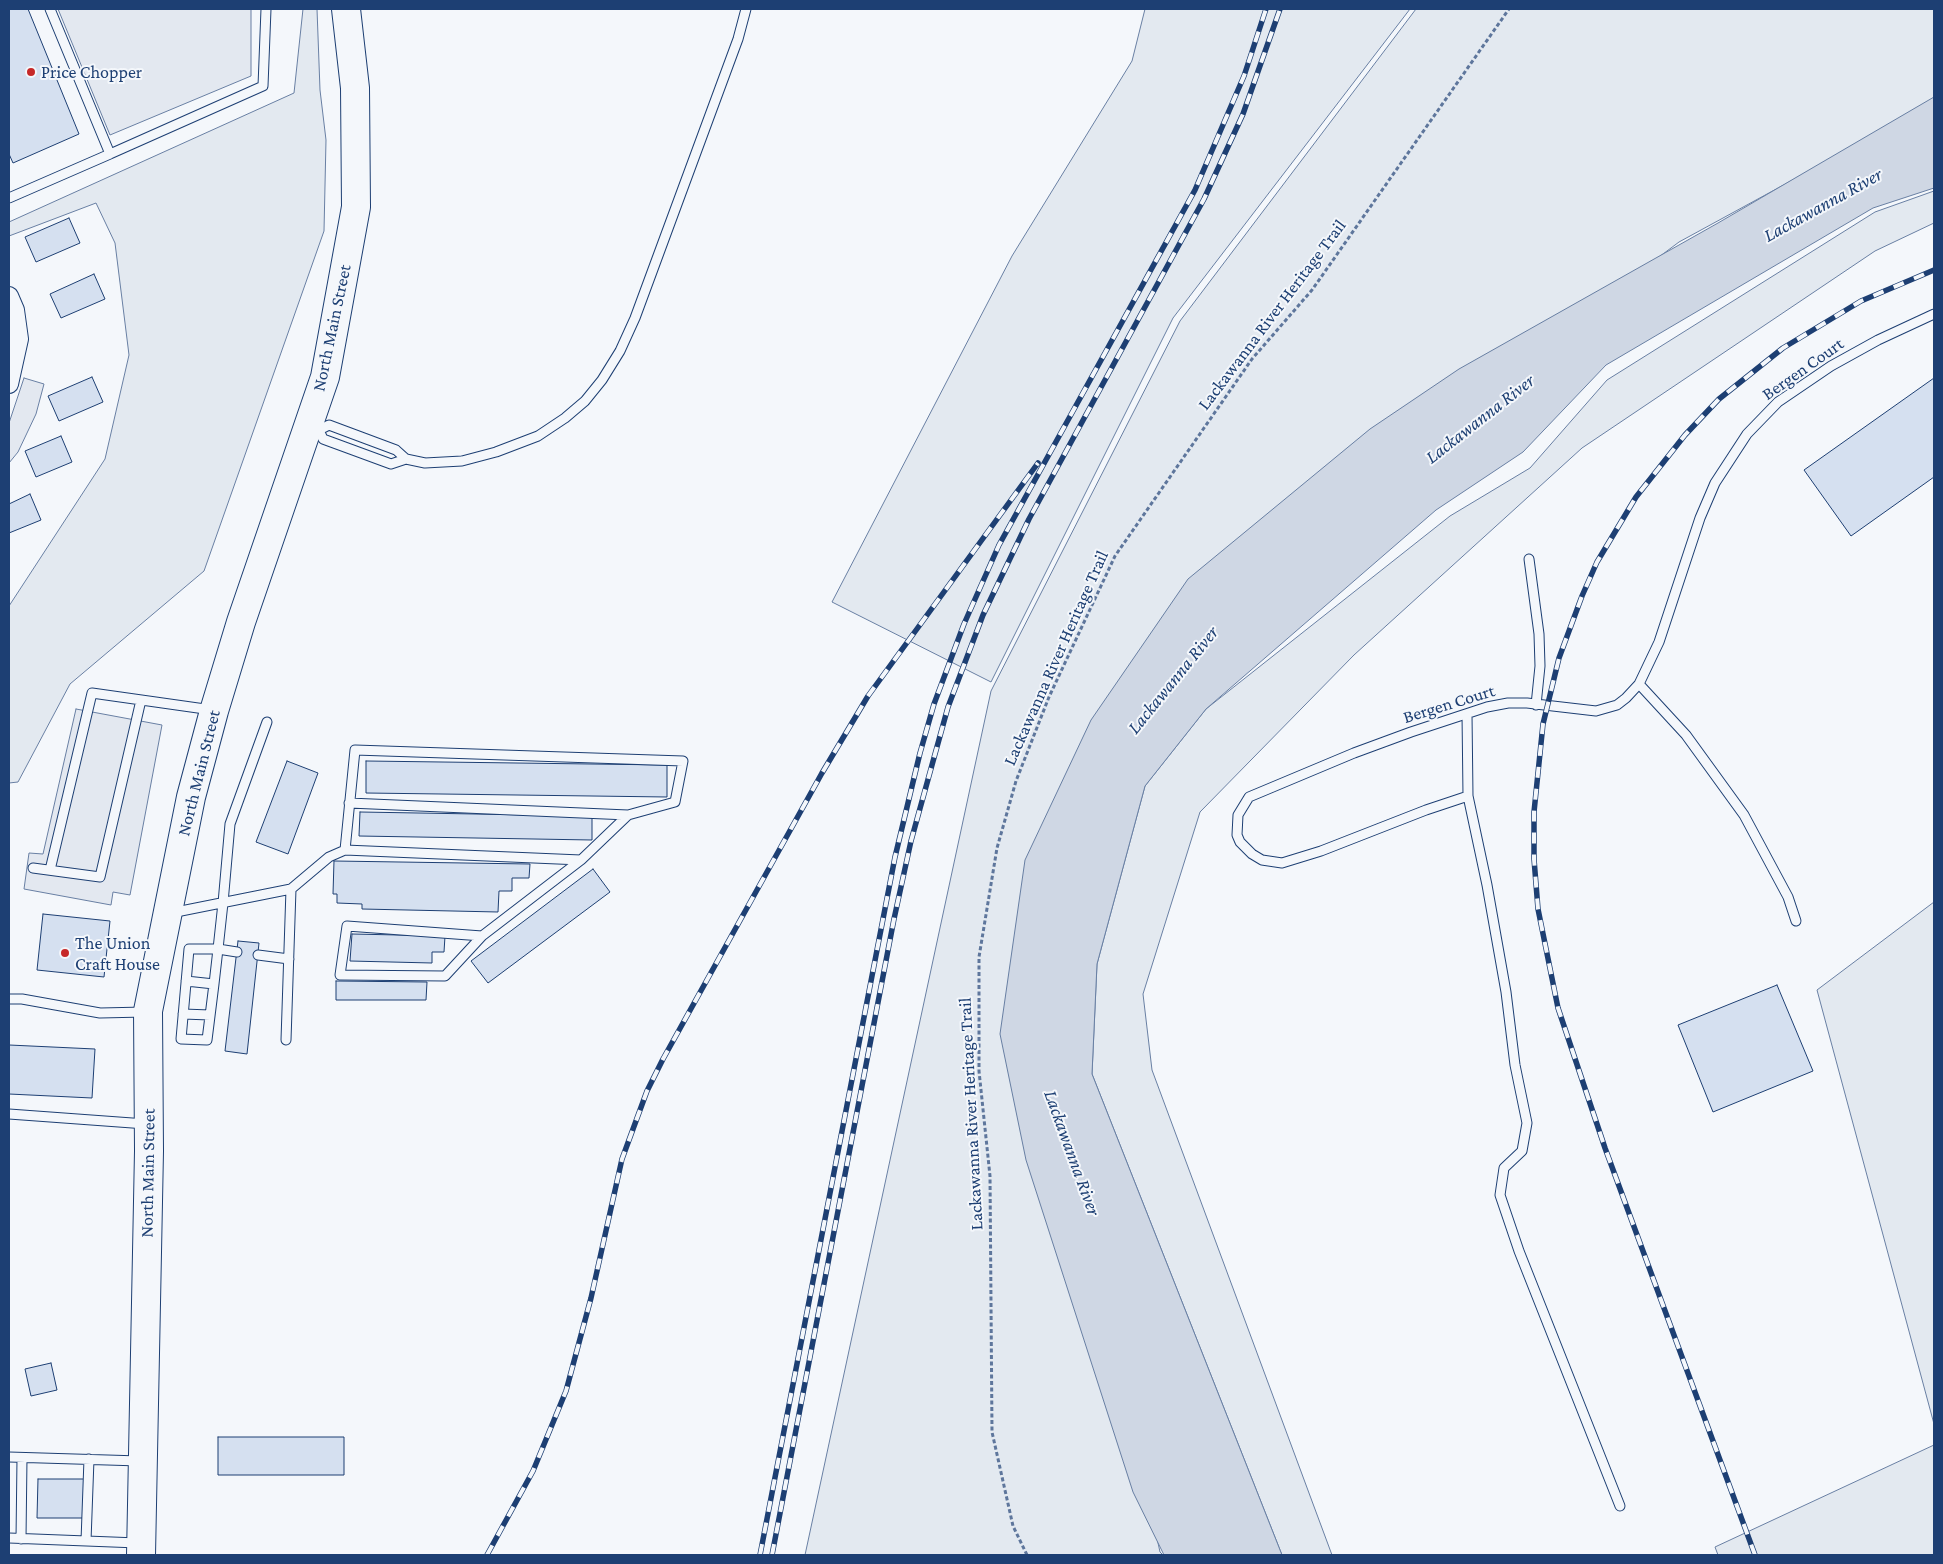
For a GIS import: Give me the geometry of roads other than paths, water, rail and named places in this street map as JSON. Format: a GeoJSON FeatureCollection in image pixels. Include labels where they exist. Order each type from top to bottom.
{"type":"FeatureCollection","features":[{"type":"Feature","properties":{"kind":"main road","name":"North Main Street"},"geometry":{"type":"LineString","coordinates":[[141,1549],[149,1124],[148,1012],[191,797],[214,711],[241,622],[314,428],[325,377],[356,207],[355,88],[346,9]]}},
{"type":"Feature","properties":{"kind":"street"},"geometry":{"type":"LineString","coordinates":[[9,296],[15,310],[18,339],[9,384]]}},
{"type":"Feature","properties":{"kind":"lane"},"geometry":{"type":"LineString","coordinates":[[50,9],[110,154]]}},
{"type":"Feature","properties":{"kind":"lane"},"geometry":{"type":"LineString","coordinates":[[9,198],[263,86],[266,9]]}},
{"type":"Feature","properties":{"kind":"lane"},"geometry":{"type":"LineString","coordinates":[[314,428],[329,426],[396,450],[406,459],[425,463],[462,461],[496,452],[538,436],[572,412],[585,400],[602,380],[620,351],[635,318],[738,39],[746,9]]}},
{"type":"Feature","properties":{"kind":"lane","name":"Bergen Court"},"geometry":{"type":"LineString","coordinates":[[1468,796],[1426,810],[1321,851],[1282,863],[1262,860],[1252,854],[1245,849],[1237,835],[1238,815],[1249,797],[1354,753],[1467,714],[1508,703],[1536,704],[1596,711],[1617,705],[1639,684],[1660,642],[1700,518],[1715,483],[1748,434],[1778,402],[1830,366],[1878,340],[1934,314]]}},
{"type":"Feature","properties":{"kind":"lane"},"geometry":{"type":"LineString","coordinates":[[314,428],[323,439],[391,464],[406,459]]}},
{"type":"Feature","properties":{"kind":"lane"},"geometry":{"type":"LineString","coordinates":[[1529,559],[1539,634],[1540,666],[1536,704]]}},
{"type":"Feature","properties":{"kind":"lane"},"geometry":{"type":"LineString","coordinates":[[1639,684],[1686,735],[1744,815],[1788,897],[1796,921]]}},
{"type":"Feature","properties":{"kind":"lane"},"geometry":{"type":"LineString","coordinates":[[50,870],[92,692],[214,711]]}},
{"type":"Feature","properties":{"kind":"lane"},"geometry":{"type":"LineString","coordinates":[[33,868],[100,877],[141,700]]}},
{"type":"Feature","properties":{"kind":"lane"},"geometry":{"type":"LineString","coordinates":[[1467,714],[1468,796],[1506,992],[1515,1065],[1527,1123],[1522,1151],[1504,1168],[1500,1195],[1523,1260],[1620,1506]]}},
{"type":"Feature","properties":{"kind":"lane"},"geometry":{"type":"LineString","coordinates":[[237,952],[218,949],[189,949],[181,1039],[207,1040],[214,984],[218,949],[223,903],[230,824],[267,722]]}},
{"type":"Feature","properties":{"kind":"lane"},"geometry":{"type":"LineString","coordinates":[[345,850],[349,803],[355,750],[683,761],[675,802],[628,815],[349,803]]}},
{"type":"Feature","properties":{"kind":"lane"},"geometry":{"type":"LineString","coordinates":[[482,936],[348,926],[340,975],[445,976],[482,936],[581,860],[628,815]]}},
{"type":"Feature","properties":{"kind":"lane"},"geometry":{"type":"LineString","coordinates":[[168,914],[291,889],[329,857],[345,850],[581,860]]}},
{"type":"Feature","properties":{"kind":"lane"},"geometry":{"type":"LineString","coordinates":[[286,1040],[291,889]]}},
{"type":"Feature","properties":{"kind":"lane"},"geometry":{"type":"LineString","coordinates":[[258,955],[289,959]]}},
{"type":"Feature","properties":{"kind":"lane"},"geometry":{"type":"LineString","coordinates":[[186,981],[214,984]]}},
{"type":"Feature","properties":{"kind":"lane"},"geometry":{"type":"LineString","coordinates":[[9,999],[22,999],[100,1014],[148,1012]]}},
{"type":"Feature","properties":{"kind":"lane"},"geometry":{"type":"LineString","coordinates":[[183,1014],[210,1015]]}},
{"type":"Feature","properties":{"kind":"lane"},"geometry":{"type":"LineString","coordinates":[[9,1114],[149,1124]]}},
{"type":"Feature","properties":{"kind":"lane"},"geometry":{"type":"LineString","coordinates":[[9,1457],[143,1461]]}},
{"type":"Feature","properties":{"kind":"lane"},"geometry":{"type":"LineString","coordinates":[[21,1539],[22,1458]]}},
{"type":"Feature","properties":{"kind":"lane"},"geometry":{"type":"LineString","coordinates":[[86,1541],[89,1459]]}},
{"type":"Feature","properties":{"kind":"lane"},"geometry":{"type":"LineString","coordinates":[[9,1538],[86,1541],[141,1549]]}},
{"type":"Feature","properties":{"kind":"water","name":"Lackawanna River"},"geometry":{"type":"Polygon","coordinates":[[[1934,97],[1934,188],[1873,208],[1606,365],[1523,452],[1436,510],[1206,709],[1145,786],[1097,964],[1092,1074],[1282,1555],[1164,1555],[1133,1492],[1026,1160],[1000,1034],[1025,860],[1091,720],[1188,579],[1370,429],[1459,369],[1718,223],[1934,97]]]}},
{"type":"Feature","properties":{"kind":"railway"},"geometry":{"type":"LineString","coordinates":[[760,1555],[895,857],[934,704],[964,624],[999,545],[1195,190],[1244,76],[1266,9]]}},
{"type":"Feature","properties":{"kind":"railway"},"geometry":{"type":"LineString","coordinates":[[772,1555],[894,919],[911,841],[948,707],[983,615],[1029,519],[1204,199],[1243,114],[1280,9]]}},
{"type":"Feature","properties":{"kind":"railway"},"geometry":{"type":"LineString","coordinates":[[1755,1555],[1605,1148],[1558,1008],[1538,909],[1534,859],[1534,812],[1543,724],[1559,658],[1597,562],[1636,497],[1685,435],[1719,399],[1783,348],[1861,301],[1934,270]]}},
{"type":"Feature","properties":{"kind":"railway"},"geometry":{"type":"LineString","coordinates":[[487,1555],[533,1471],[566,1391],[591,1298],[622,1159],[647,1091],[663,1059],[822,773],[868,696],[1038,463]]}},
{"type":"Feature","properties":{"kind":"place","name":"Price Chopper"},"geometry":{"type":"Point","coordinates":[31,72]}},
{"type":"Feature","properties":{"kind":"place","name":"The Union Craft House"},"geometry":{"type":"Point","coordinates":[65,953]}}]}
